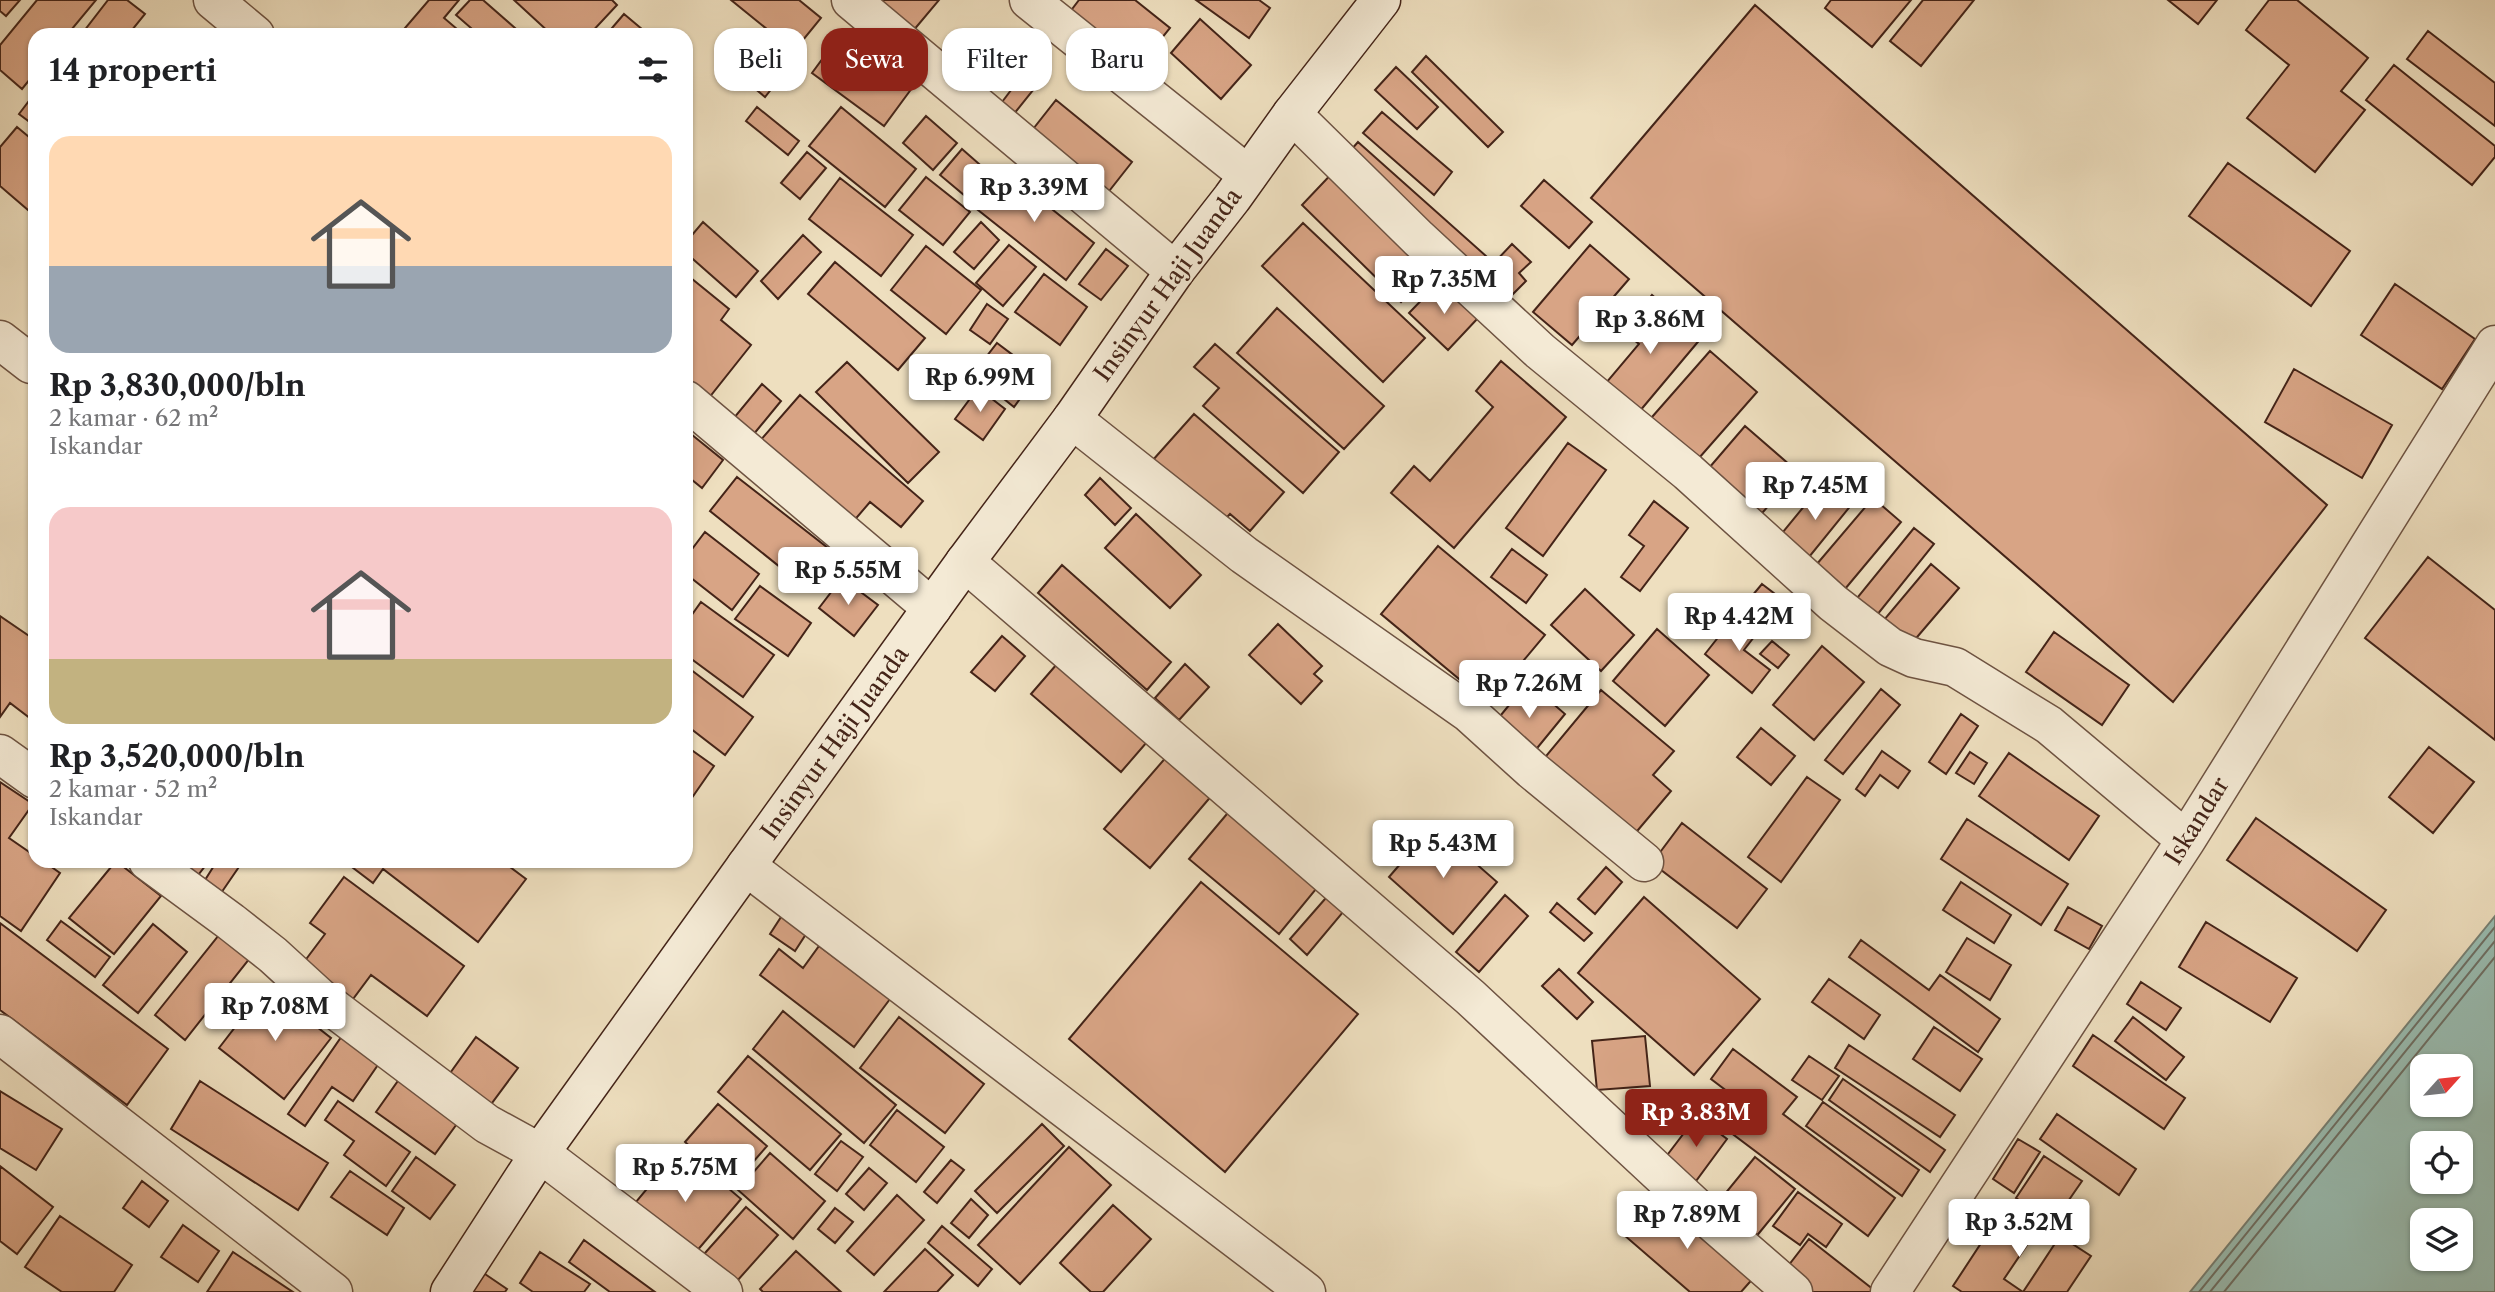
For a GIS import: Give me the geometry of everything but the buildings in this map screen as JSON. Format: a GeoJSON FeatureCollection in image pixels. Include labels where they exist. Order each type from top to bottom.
{"type":"FeatureCollection","features":[{"type":"Feature","properties":{"kind":"street"},"geometry":{"type":"LineString","coordinates":[[213,0],[247,28]]}},
{"type":"Feature","properties":{"kind":"street"},"geometry":{"type":"LineString","coordinates":[[851,0],[1175,271]]}},
{"type":"Feature","properties":{"kind":"street"},"geometry":{"type":"LineString","coordinates":[[1029,0],[1248,175]]}},
{"type":"Feature","properties":{"kind":"street","name":"Insinyur Haji Juanda"},"geometry":{"type":"LineString","coordinates":[[450,1292],[540,1153],[965,562],[1072,419],[1175,271],[1381,0]]}},
{"type":"Feature","properties":{"kind":"street"},"geometry":{"type":"LineString","coordinates":[[1292,114],[1418,238],[1541,351],[1688,472],[1833,603],[1890,647],[1914,658],[1955,667],[2049,726],[2186,840]]}},
{"type":"Feature","properties":{"kind":"street"},"geometry":{"type":"LineString","coordinates":[[0,340],[28,362]]}},
{"type":"Feature","properties":{"kind":"street","name":"Iskandar"},"geometry":{"type":"LineString","coordinates":[[1890,1292],[2186,840],[2495,345]]}},
{"type":"Feature","properties":{"kind":"street"},"geometry":{"type":"LineString","coordinates":[[693,406],[932,608]]}},
{"type":"Feature","properties":{"kind":"street"},"geometry":{"type":"LineString","coordinates":[[1072,419],[1244,555],[1469,713],[1532,770],[1644,862]]}},
{"type":"Feature","properties":{"kind":"street"},"geometry":{"type":"LineString","coordinates":[[965,562],[1470,997],[1702,1213],[1793,1292]]}},
{"type":"Feature","properties":{"kind":"street"},"geometry":{"type":"LineString","coordinates":[[0,754],[28,774]]}},
{"type":"Feature","properties":{"kind":"street"},"geometry":{"type":"LineString","coordinates":[[746,866],[1306,1292]]}},
{"type":"Feature","properties":{"kind":"street"},"geometry":{"type":"LineString","coordinates":[[158,868],[274,956],[320,998],[487,1124],[540,1153],[723,1292]]}},
{"type":"Feature","properties":{"kind":"street"},"geometry":{"type":"LineString","coordinates":[[0,1034],[333,1292]]}},
{"type":"Feature","properties":{"kind":"water"},"geometry":{"type":"Polygon","coordinates":[[[2495,916],[2495,1292],[2190,1292],[2495,916]]]}}]}
